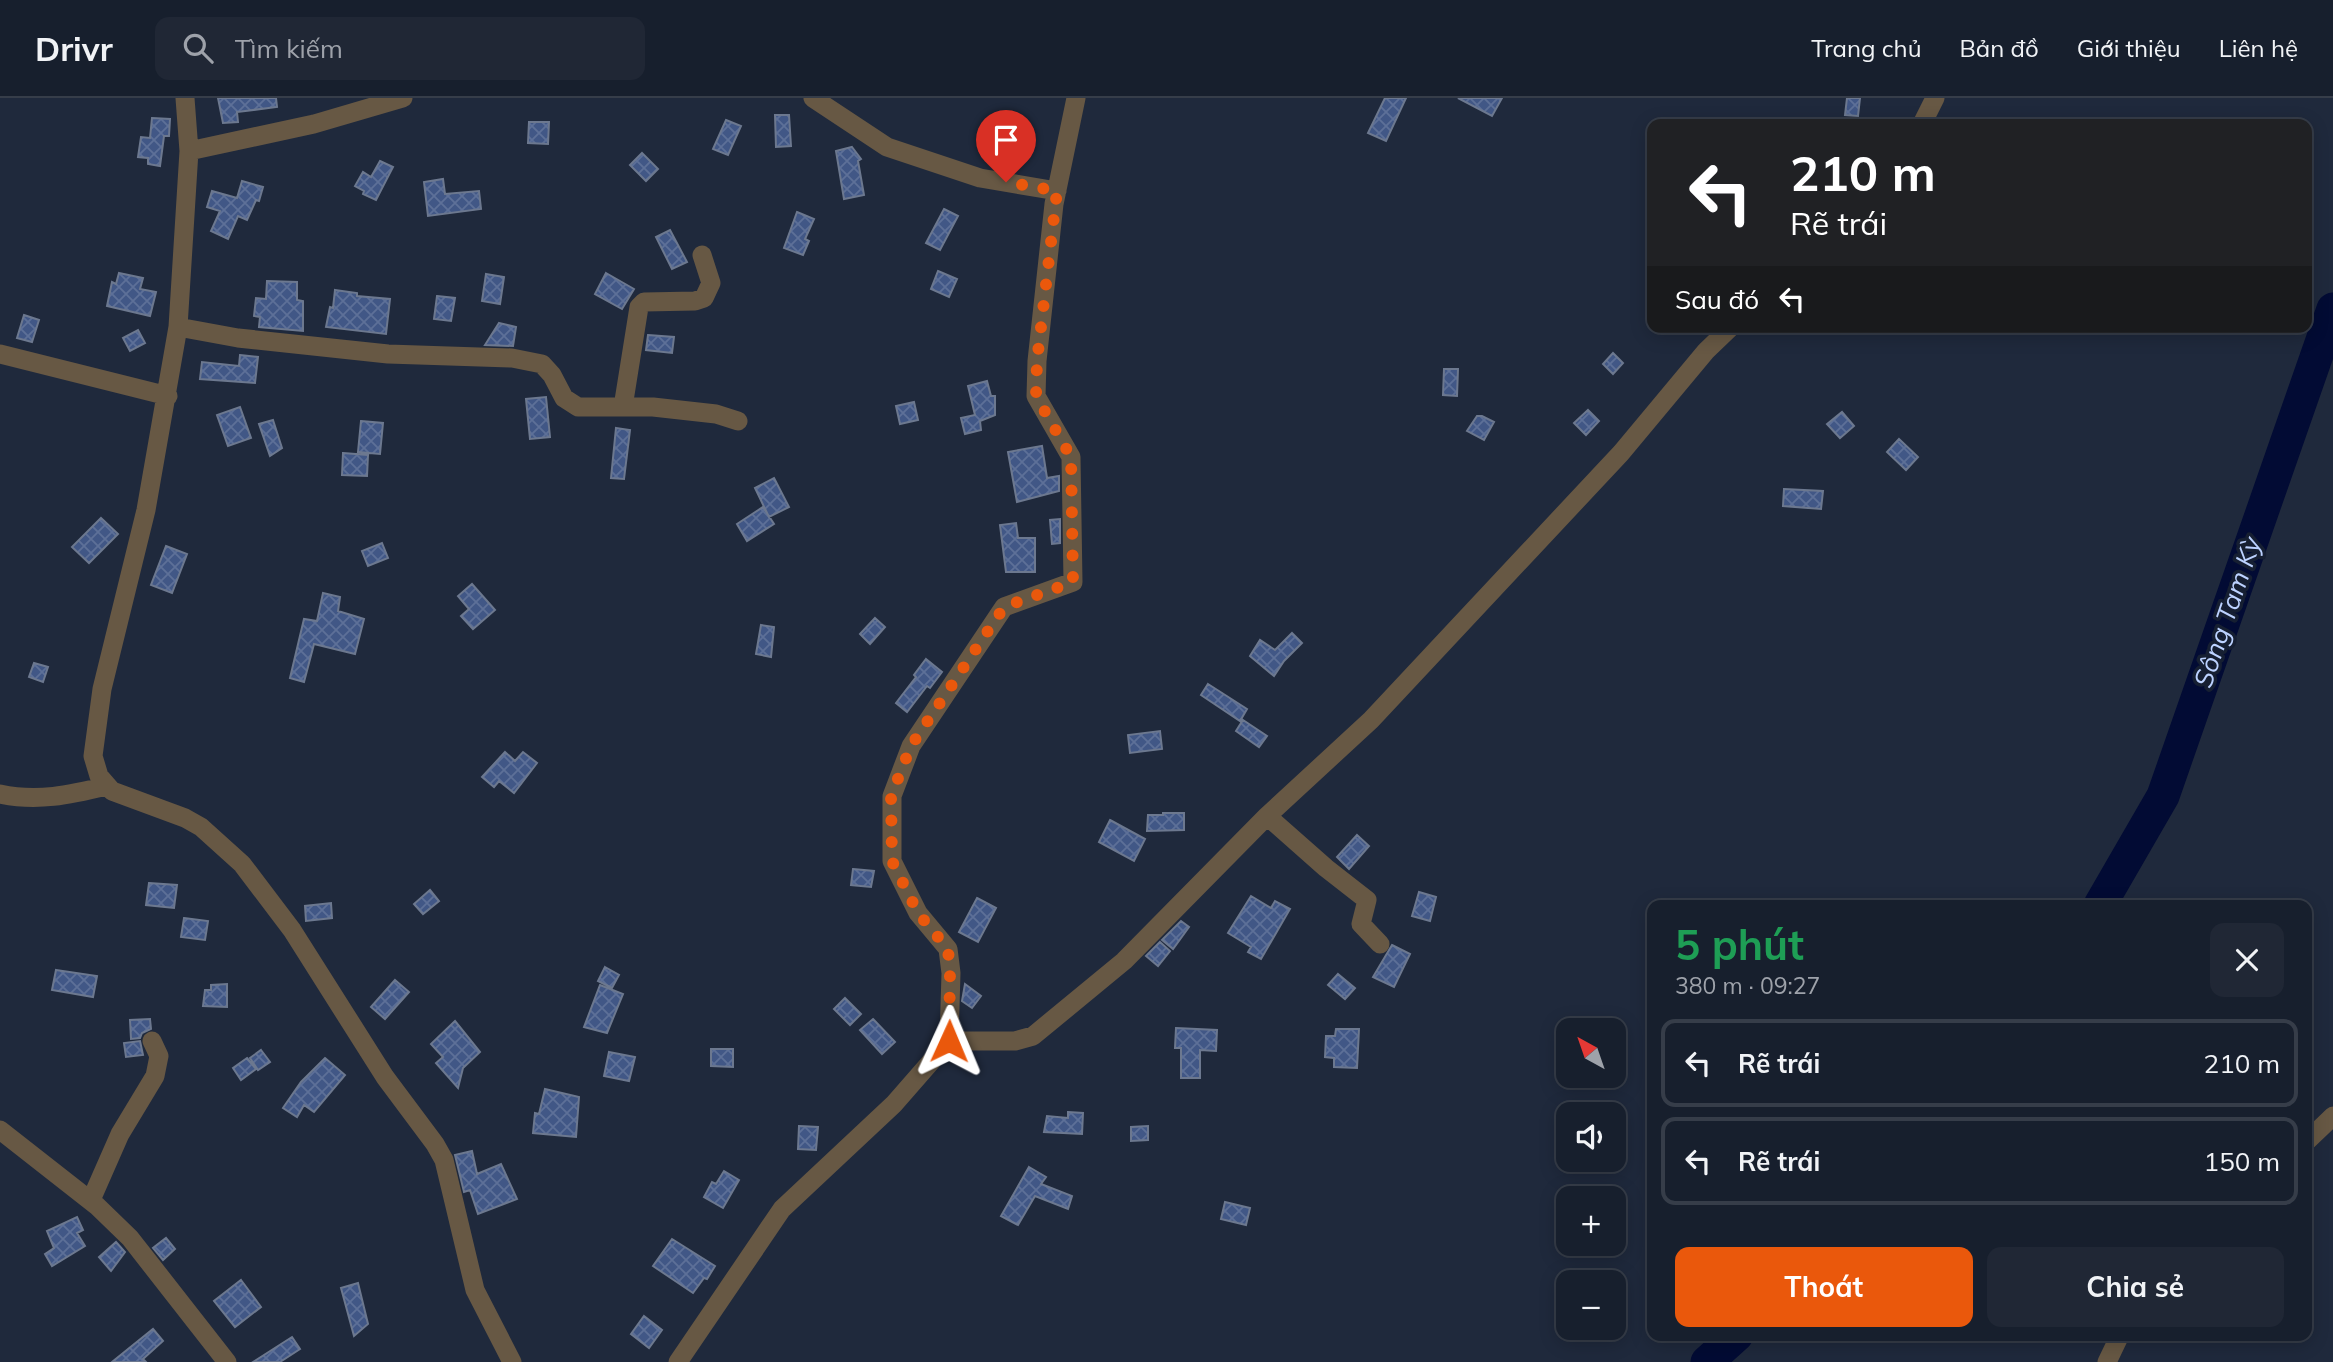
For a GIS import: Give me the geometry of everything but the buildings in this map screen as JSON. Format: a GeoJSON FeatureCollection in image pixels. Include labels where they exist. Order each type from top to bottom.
{"type":"FeatureCollection","features":[{"type":"Feature","properties":{"kind":"street"},"geometry":{"type":"LineString","coordinates":[[185,98],[189,151],[178,327],[146,510],[102,689],[93,756],[99,776],[106,786],[201,827],[242,864],[292,930],[384,1077],[444,1160],[475,1290],[512,1362]]}},
{"type":"Feature","properties":{"kind":"street"},"geometry":{"type":"LineString","coordinates":[[189,151],[314,124],[403,98]]}},
{"type":"Feature","properties":{"kind":"street"},"geometry":{"type":"LineString","coordinates":[[813,98],[887,147],[980,178],[1057,191]]}},
{"type":"Feature","properties":{"kind":"street"},"geometry":{"type":"LineString","coordinates":[[678,1362],[782,1209],[894,1104],[949,1041],[948,949],[918,913],[892,861],[891,796],[911,746],[1004,607],[1073,582],[1071,457],[1036,396],[1037,361],[1057,191],[1076,98]]}},
{"type":"Feature","properties":{"kind":"street"},"geometry":{"type":"LineString","coordinates":[[1924,119],[1935,98]]}},
{"type":"Feature","properties":{"kind":"street"},"geometry":{"type":"LineString","coordinates":[[623,407],[639,307],[644,302],[695,301],[704,298],[710,283],[702,255]]}},
{"type":"Feature","properties":{"kind":"street"},"geometry":{"type":"LineString","coordinates":[[178,327],[238,338],[388,354],[512,358],[542,364],[552,375],[560,393],[578,407],[653,407],[716,414],[738,421]]}},
{"type":"Feature","properties":{"kind":"street"},"geometry":{"type":"LineString","coordinates":[[949,1041],[1015,1041],[1033,1036],[1124,961],[1267,816],[1371,720],[1621,453],[1706,351],[1725,333]]}},
{"type":"Feature","properties":{"kind":"street"},"geometry":{"type":"LineString","coordinates":[[0,354],[167,396]]}},
{"type":"Feature","properties":{"kind":"street"},"geometry":{"type":"LineString","coordinates":[[0,794],[62,797],[106,786]]}},
{"type":"Feature","properties":{"kind":"street"},"geometry":{"type":"LineString","coordinates":[[1267,816],[1367,900],[1361,925],[1380,944]]}},
{"type":"Feature","properties":{"kind":"street"},"geometry":{"type":"LineString","coordinates":[[91,1200],[120,1134],[155,1076],[159,1056],[152,1041]]}},
{"type":"Feature","properties":{"kind":"street"},"geometry":{"type":"LineString","coordinates":[[2312,1136],[2333,1116]]}},
{"type":"Feature","properties":{"kind":"street"},"geometry":{"type":"LineString","coordinates":[[0,1130],[91,1200],[130,1238],[227,1362]]}},
{"type":"Feature","properties":{"kind":"street"},"geometry":{"type":"LineString","coordinates":[[2107,1362],[2117,1341]]}},
{"type":"Feature","properties":{"kind":"waterway","name":"Sông Tam Kỳ"},"geometry":{"type":"LineString","coordinates":[[2103,900],[2163,796],[2333,309]]}},
{"type":"Feature","properties":{"kind":"waterway","name":"Sông Tam Kỳ"},"geometry":{"type":"LineString","coordinates":[[1707,1362],[1730,1341]]}},
{"type":"Feature","properties":{"kind":"route"},"geometry":{"type":"LineString","coordinates":[[949,1041],[948,949],[918,913],[892,861],[891,796],[911,746],[1004,607],[1073,582],[1071,457],[1036,396],[1037,361],[1057,191],[1006,182]]}}]}
